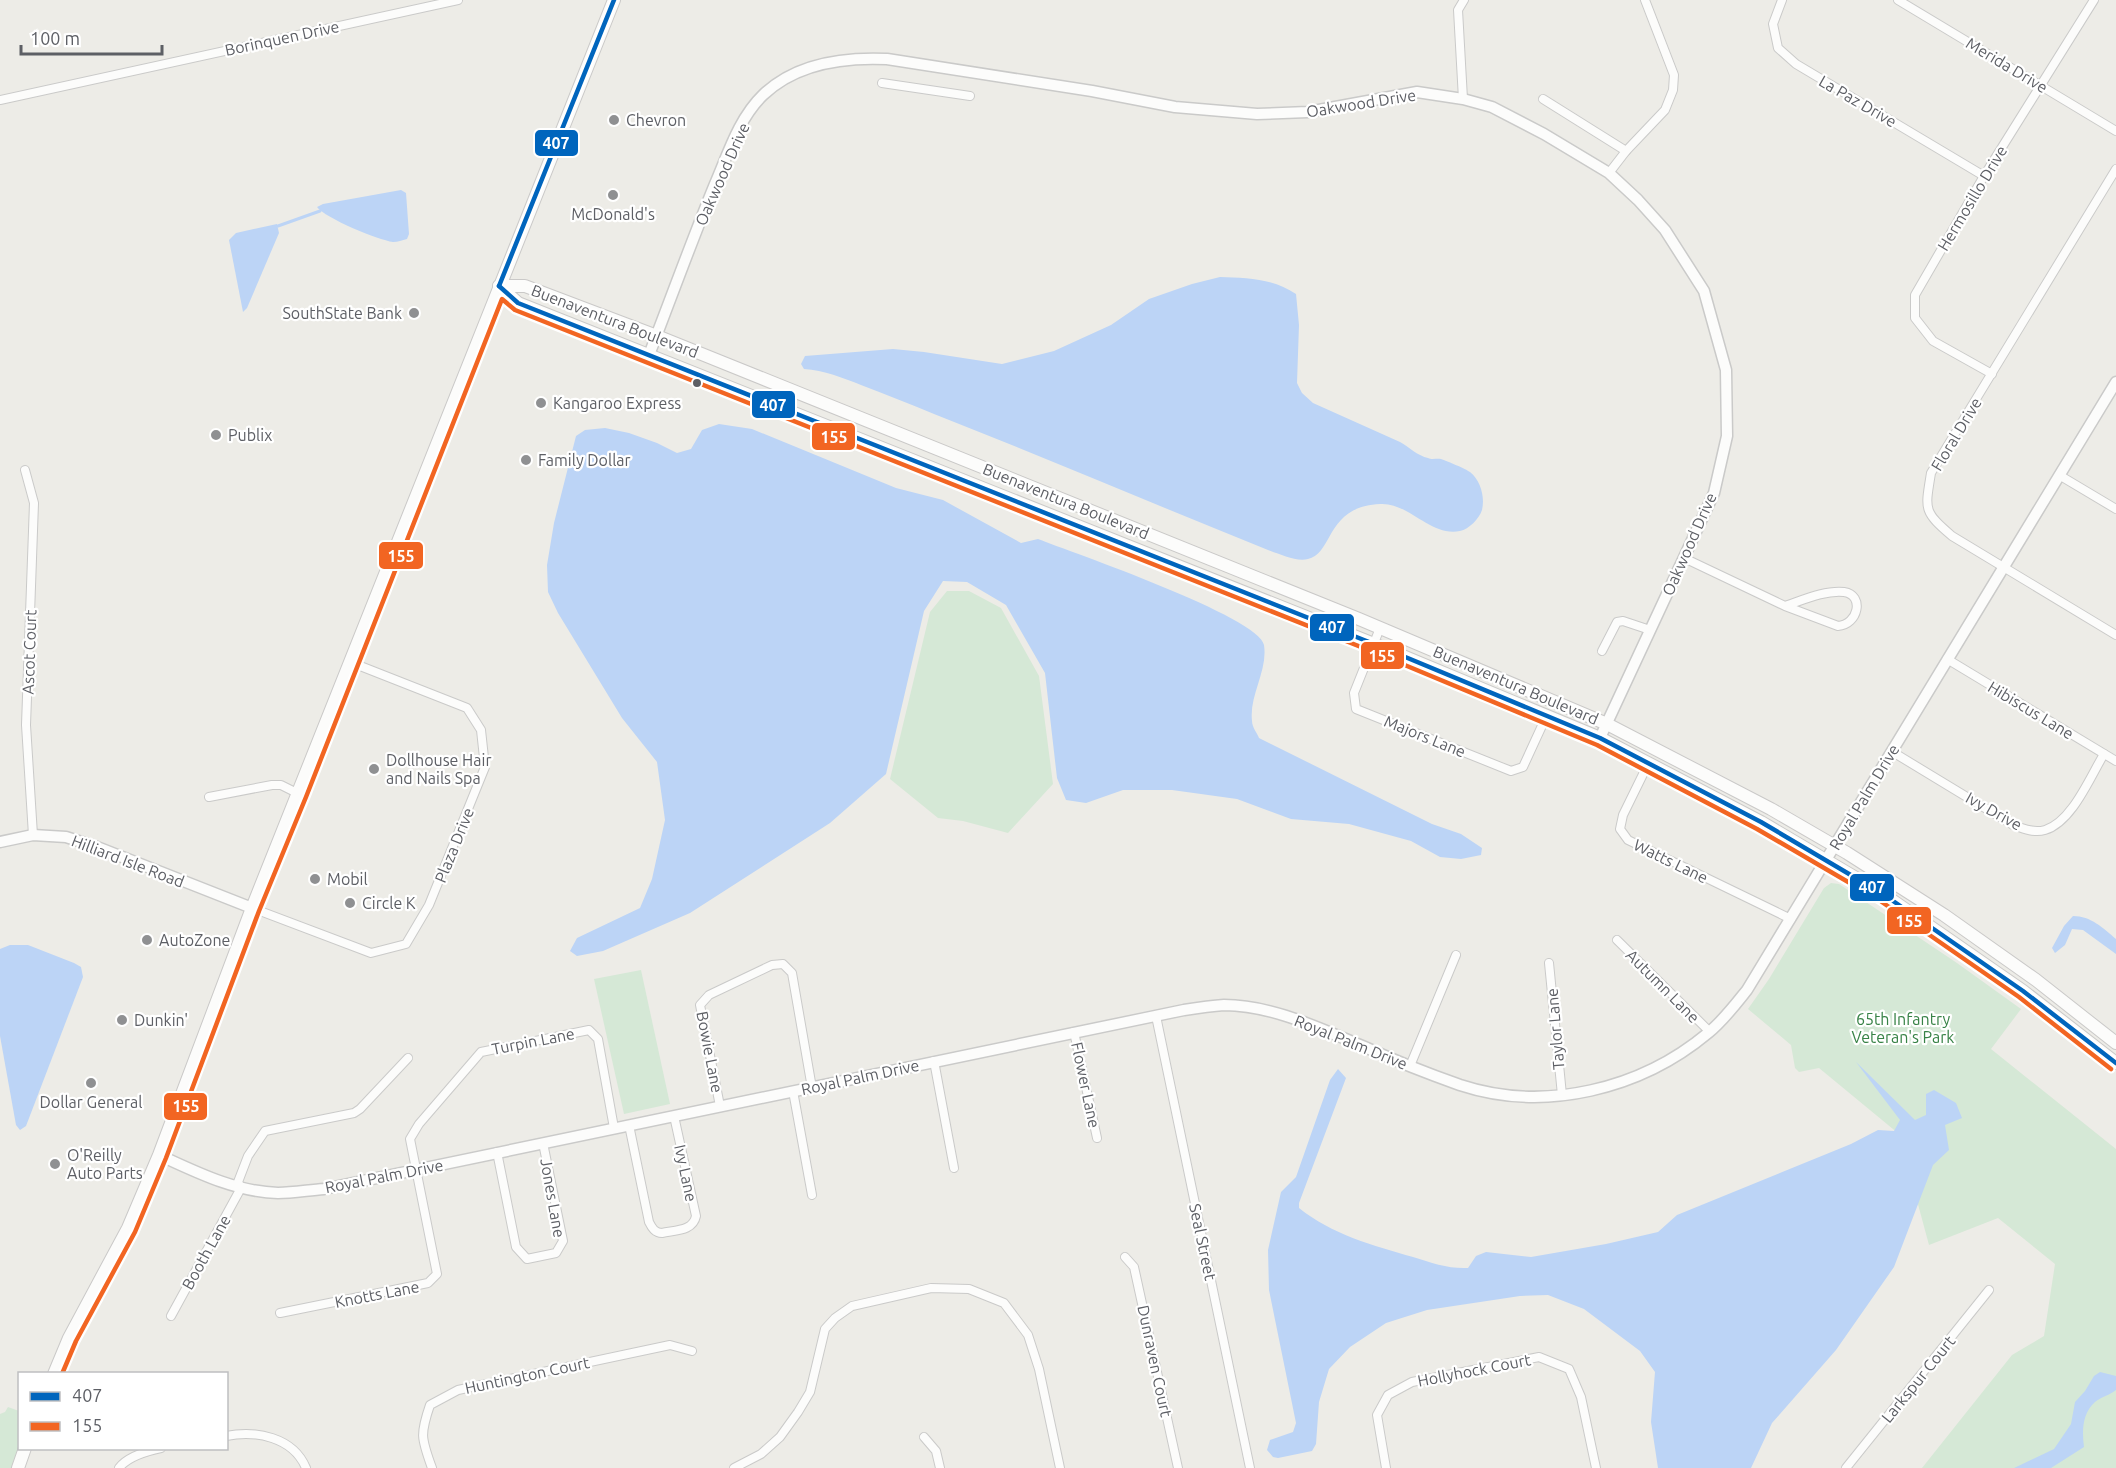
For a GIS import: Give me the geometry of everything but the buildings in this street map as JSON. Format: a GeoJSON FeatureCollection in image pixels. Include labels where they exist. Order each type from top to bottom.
{"type":"FeatureCollection","features":[{"type":"Feature","properties":{"kind":"main road"},"geometry":{"type":"LineString","coordinates":[[55,1372],[69,1338],[128,1228],[159,1155],[252,908],[614,0]]}},
{"type":"Feature","properties":{"kind":"main road","name":"Buenaventura Boulevard"},"geometry":{"type":"LineString","coordinates":[[499,286],[525,286],[657,336],[1359,619],[1607,724],[1761,803],[1835,845],[1944,915],[2036,980],[2116,1043]]}},
{"type":"Feature","properties":{"kind":"main road","name":"Buenaventura Boulevard"},"geometry":{"type":"LineString","coordinates":[[499,286],[518,303],[1353,635],[1600,738],[1761,822],[1883,894],[2023,991],[2116,1063]]}},
{"type":"Feature","properties":{"kind":"main road"},"geometry":{"type":"LineString","coordinates":[[18,1468],[25,1450]]}},
{"type":"Feature","properties":{"kind":"street","name":"Borinquen Drive"},"geometry":{"type":"LineString","coordinates":[[0,100],[458,0]]}},
{"type":"Feature","properties":{"kind":"street"},"geometry":{"type":"LineString","coordinates":[[1462,99],[1458,10],[1464,0]]}},
{"type":"Feature","properties":{"kind":"street"},"geometry":{"type":"LineString","coordinates":[[1609,173],[1626,151],[1665,110],[1673,90],[1674,75],[1645,0]]}},
{"type":"Feature","properties":{"kind":"street","name":"La Paz Drive"},"geometry":{"type":"LineString","coordinates":[[1782,0],[1773,24],[1778,48],[1796,64],[1984,176]]}},
{"type":"Feature","properties":{"kind":"street","name":"Merida Drive"},"geometry":{"type":"LineString","coordinates":[[1898,0],[2116,131]]}},
{"type":"Feature","properties":{"kind":"street","name":"Hermosillo Drive"},"geometry":{"type":"LineString","coordinates":[[1992,374],[1933,341],[1915,318],[1915,296],[1984,176],[2094,0]]}},
{"type":"Feature","properties":{"kind":"street","name":"Oakwood Drive"},"geometry":{"type":"LineString","coordinates":[[649,355],[710,198],[734,139],[745,119],[762,96],[788,76],[823,62],[865,58],[886,59],[1175,106],[1257,114],[1308,112],[1417,92],[1462,99],[1491,107],[1544,134],[1609,173],[1638,200],[1665,231],[1704,291],[1726,370],[1727,436],[1714,493],[1600,738]]}},
{"type":"Feature","properties":{"kind":"street"},"geometry":{"type":"LineString","coordinates":[[882,83],[970,96]]}},
{"type":"Feature","properties":{"kind":"street"},"geometry":{"type":"LineString","coordinates":[[1543,99],[1626,151]]}},
{"type":"Feature","properties":{"kind":"street","name":"Floral Drive"},"geometry":{"type":"LineString","coordinates":[[2116,169],[1931,473],[1926,502],[1933,520],[1952,536],[2116,635]]}},
{"type":"Feature","properties":{"kind":"street","name":"Royal Palm Drive"},"geometry":{"type":"LineString","coordinates":[[159,1155],[198,1173],[241,1188],[277,1193],[324,1189],[1074,1032],[1184,1010],[1226,1005],[1307,1022],[1410,1066],[1482,1091],[1523,1096],[1562,1095],[1604,1088],[1634,1078],[1683,1052],[1710,1032],[1748,990],[2116,382]]}},
{"type":"Feature","properties":{"kind":"street","name":"Ascot Court"},"geometry":{"type":"LineString","coordinates":[[25,470],[34,503],[26,725],[33,835]]}},
{"type":"Feature","properties":{"kind":"street"},"geometry":{"type":"LineString","coordinates":[[2059,475],[2116,509]]}},
{"type":"Feature","properties":{"kind":"street"},"geometry":{"type":"LineString","coordinates":[[1684,558],[1785,606],[1838,626],[1844,626],[1852,621],[1857,609],[1856,600],[1844,592],[1811,597],[1785,606]]}},
{"type":"Feature","properties":{"kind":"street"},"geometry":{"type":"LineString","coordinates":[[1353,635],[1359,619]]}},
{"type":"Feature","properties":{"kind":"street"},"geometry":{"type":"LineString","coordinates":[[1602,651],[1617,622],[1623,621],[1650,630]]}},
{"type":"Feature","properties":{"kind":"street","name":"Majors Lane"},"geometry":{"type":"LineString","coordinates":[[1380,628],[1354,693],[1356,709],[1511,771],[1523,767],[1546,717]]}},
{"type":"Feature","properties":{"kind":"street","name":"Hibiscus Lane"},"geometry":{"type":"LineString","coordinates":[[1947,659],[2116,761]]}},
{"type":"Feature","properties":{"kind":"street","name":"Plaza Drive"},"geometry":{"type":"LineString","coordinates":[[252,908],[371,953],[406,944],[429,905],[485,767],[481,730],[467,708],[350,662]]}},
{"type":"Feature","properties":{"kind":"street","name":"Ivy Drive"},"geometry":{"type":"LineString","coordinates":[[1891,751],[2013,825],[2029,831],[2043,831],[2056,825],[2069,814],[2104,754]]}},
{"type":"Feature","properties":{"kind":"street","name":"Watts Lane"},"geometry":{"type":"LineString","coordinates":[[1648,764],[1623,814],[1620,829],[1628,840],[1791,919]]}},
{"type":"Feature","properties":{"kind":"street"},"geometry":{"type":"LineString","coordinates":[[208,797],[272,785],[281,786],[299,794]]}},
{"type":"Feature","properties":{"kind":"street","name":"Hilliard Isle Road"},"geometry":{"type":"LineString","coordinates":[[0,842],[33,835],[66,837],[252,908]]}},
{"type":"Feature","properties":{"kind":"street","name":"Autumn Lane"},"geometry":{"type":"LineString","coordinates":[[1617,940],[1710,1032]]}},
{"type":"Feature","properties":{"kind":"street"},"geometry":{"type":"LineString","coordinates":[[1410,1066],[1456,955]]}},
{"type":"Feature","properties":{"kind":"street","name":"Taylor Lane"},"geometry":{"type":"LineString","coordinates":[[1549,963],[1562,1095]]}},
{"type":"Feature","properties":{"kind":"street","name":"Bowie Lane"},"geometry":{"type":"LineString","coordinates":[[720,1106],[700,1005],[709,995],[772,964],[783,964],[792,973],[812,1088]]}},
{"type":"Feature","properties":{"kind":"street","name":"Seal Street"},"geometry":{"type":"LineString","coordinates":[[1156,1016],[1250,1468]]}},
{"type":"Feature","properties":{"kind":"street","name":"Turpin Lane"},"geometry":{"type":"LineString","coordinates":[[416,1170],[410,1139],[418,1124],[481,1052],[589,1030],[598,1039],[614,1128]]}},
{"type":"Feature","properties":{"kind":"street","name":"Flower Lane"},"geometry":{"type":"LineString","coordinates":[[1074,1032],[1097,1138]]}},
{"type":"Feature","properties":{"kind":"street","name":"Booth Lane"},"geometry":{"type":"LineString","coordinates":[[171,1316],[241,1188],[238,1182],[248,1156],[266,1131],[354,1113],[408,1058]]}},
{"type":"Feature","properties":{"kind":"street"},"geometry":{"type":"LineString","coordinates":[[934,1061],[954,1168]]}},
{"type":"Feature","properties":{"kind":"street"},"geometry":{"type":"LineString","coordinates":[[793,1091],[812,1195]]}},
{"type":"Feature","properties":{"kind":"street","name":"Ivy Lane"},"geometry":{"type":"LineString","coordinates":[[629,1125],[649,1222],[652,1228],[662,1233],[689,1227],[696,1216],[674,1116]]}},
{"type":"Feature","properties":{"kind":"street","name":"Jones Lane"},"geometry":{"type":"LineString","coordinates":[[497,1152],[516,1247],[527,1259],[556,1253],[562,1241],[543,1143]]}},
{"type":"Feature","properties":{"kind":"street","name":"Knotts Lane"},"geometry":{"type":"LineString","coordinates":[[280,1313],[428,1283],[437,1274],[416,1170]]}},
{"type":"Feature","properties":{"kind":"street","name":"Dunraven Court"},"geometry":{"type":"LineString","coordinates":[[1125,1257],[1134,1267],[1178,1468]]}},
{"type":"Feature","properties":{"kind":"street"},"geometry":{"type":"LineString","coordinates":[[734,1468],[760,1454],[780,1437],[798,1412],[810,1392],[825,1329],[835,1318],[852,1306],[931,1288],[950,1288],[969,1289],[1004,1303],[1028,1335],[1040,1369],[1060,1468]]}},
{"type":"Feature","properties":{"kind":"street","name":"Larkspur Court"},"geometry":{"type":"LineString","coordinates":[[1846,1468],[1989,1290]]}},
{"type":"Feature","properties":{"kind":"street","name":"Huntington Court"},"geometry":{"type":"LineString","coordinates":[[432,1468],[424,1447],[422,1428],[430,1404],[458,1390],[670,1345],[692,1351]]}},
{"type":"Feature","properties":{"kind":"street","name":"Hollyhock Court"},"geometry":{"type":"LineString","coordinates":[[1386,1468],[1377,1415],[1388,1395],[1412,1382],[1539,1357],[1569,1369],[1577,1384],[1596,1468]]}},
{"type":"Feature","properties":{"kind":"street"},"geometry":{"type":"LineString","coordinates":[[228,1436],[263,1434],[288,1445],[306,1468]]}},
{"type":"Feature","properties":{"kind":"street"},"geometry":{"type":"LineString","coordinates":[[924,1437],[936,1451],[940,1468]]}},
{"type":"Feature","properties":{"kind":"street"},"geometry":{"type":"LineString","coordinates":[[119,1468],[146,1451],[153,1450]]}},
{"type":"Feature","properties":{"kind":"green space"},"geometry":{"type":"Polygon","coordinates":[[[947,591],[969,591],[1001,608],[1039,676],[1053,784],[1008,833],[963,821],[938,818],[890,779],[930,612],[947,591]]]}},
{"type":"Feature","properties":{"kind":"green space","name":"65th Infantry Veteran's Park"},"geometry":{"type":"Polygon","coordinates":[[[1831,883],[1839,884],[2021,1009],[1991,1049],[2116,1149],[2116,1468],[1922,1468],[2012,1355],[2044,1336],[2055,1264],[1998,1218],[1929,1245],[1899,1134],[1819,1068],[1799,1072],[1795,1068],[1791,1045],[1748,1009],[1769,979],[1824,888],[1831,883]]]}},
{"type":"Feature","properties":{"kind":"green space"},"geometry":{"type":"Polygon","coordinates":[[[641,970],[670,1104],[624,1114],[594,979],[641,970]]]}},
{"type":"Feature","properties":{"kind":"green space"},"geometry":{"type":"Polygon","coordinates":[[[8,1407],[18,1411],[19,1468],[0,1468],[0,1414],[8,1407]]]}},
{"type":"Feature","properties":{"kind":"water"},"geometry":{"type":"Polygon","coordinates":[[[401,190],[406,193],[409,234],[407,239],[397,242],[352,228],[330,217],[317,207],[323,204],[401,190]]]}},
{"type":"Feature","properties":{"kind":"water"},"geometry":{"type":"Polygon","coordinates":[[[277,224],[279,233],[247,308],[243,312],[229,240],[236,233],[277,224]]]}},
{"type":"Feature","properties":{"kind":"water"},"geometry":{"type":"Polygon","coordinates":[[[1220,277],[1269,282],[1296,294],[1299,325],[1297,383],[1302,393],[1313,403],[1400,442],[1421,455],[1430,459],[1441,459],[1470,472],[1479,485],[1483,500],[1479,517],[1463,530],[1449,531],[1429,525],[1401,508],[1391,505],[1362,507],[1349,513],[1340,521],[1316,555],[1303,560],[1293,559],[879,392],[833,375],[804,369],[801,364],[805,356],[893,349],[1002,364],[1054,351],[1111,325],[1149,299],[1220,277]]]}},
{"type":"Feature","properties":{"kind":"water"},"geometry":{"type":"Polygon","coordinates":[[[719,424],[752,429],[896,488],[943,500],[1021,543],[1038,539],[1162,586],[1232,618],[1254,633],[1264,645],[1265,655],[1252,711],[1253,725],[1259,738],[1432,824],[1461,834],[1482,848],[1481,855],[1461,859],[1440,857],[1411,841],[1349,824],[1291,819],[1237,799],[1172,790],[1123,790],[1086,803],[1066,800],[1057,778],[1045,673],[1006,605],[967,582],[943,581],[924,611],[886,774],[830,823],[690,913],[603,951],[577,956],[570,951],[577,938],[640,908],[652,879],[665,820],[657,762],[622,718],[558,613],[548,592],[547,565],[554,523],[576,436],[585,430],[605,428],[629,433],[677,453],[691,449],[702,430],[719,424]]]}},
{"type":"Feature","properties":{"kind":"water"},"geometry":{"type":"Polygon","coordinates":[[[2073,916],[2091,920],[2116,939],[2116,954],[2083,930],[2072,929],[2065,945],[2055,953],[2052,948],[2064,926],[2073,916]]]}},
{"type":"Feature","properties":{"kind":"water"},"geometry":{"type":"Polygon","coordinates":[[[10,945],[28,945],[74,963],[81,967],[83,977],[26,1126],[20,1130],[16,1125],[0,1036],[0,949],[10,945]]]}},
{"type":"Feature","properties":{"kind":"water"},"geometry":{"type":"Polygon","coordinates":[[[1856,1062],[1915,1120],[1926,1115],[1926,1094],[1934,1090],[1956,1103],[1962,1118],[1945,1125],[1949,1150],[1933,1165],[1894,1267],[1836,1350],[1772,1423],[1751,1468],[1658,1468],[1651,1422],[1655,1372],[1640,1351],[1584,1309],[1548,1295],[1520,1296],[1427,1310],[1386,1323],[1350,1347],[1329,1369],[1319,1402],[1316,1444],[1312,1451],[1278,1458],[1273,1457],[1267,1450],[1270,1440],[1293,1432],[1296,1423],[1269,1290],[1268,1250],[1281,1192],[1296,1177],[1330,1080],[1338,1069],[1346,1078],[1299,1208],[1325,1225],[1368,1244],[1440,1265],[1468,1268],[1476,1256],[1486,1252],[1531,1257],[1658,1232],[1677,1215],[1851,1144],[1878,1130],[1894,1131],[1900,1120],[1856,1062]]]}},
{"type":"Feature","properties":{"kind":"water"},"geometry":{"type":"Polygon","coordinates":[[[2100,1372],[2116,1376],[2116,1390],[2091,1406],[2085,1417],[2084,1447],[2051,1468],[2014,1468],[2054,1449],[2071,1424],[2075,1402],[2094,1376],[2100,1372]]]}},
{"type":"Feature","properties":{"kind":"waterway"},"geometry":{"type":"LineString","coordinates":[[278,226],[320,211]]}},
{"type":"Feature","properties":{"kind":"transit line","name":"407"},"geometry":{"type":"LineString","coordinates":[[499,286],[614,0]]}},
{"type":"Feature","properties":{"kind":"transit line","name":"407"},"geometry":{"type":"LineString","coordinates":[[499,286],[518,303],[1374,644],[1600,738],[1761,822],[1883,894],[2023,991],[2116,1063]]}},
{"type":"Feature","properties":{"kind":"transit line","name":"155"},"geometry":{"type":"LineString","coordinates":[[63,1372],[76,1341],[135,1232],[166,1158],[259,911],[502,299],[515,310],[1371,651],[1597,745],[1757,829],[1879,900],[2019,997],[2111,1069]]}},
{"type":"Feature","properties":{"kind":"place","name":"Chevron"},"geometry":{"type":"Point","coordinates":[614,120]}},
{"type":"Feature","properties":{"kind":"place","name":"McDonald's"},"geometry":{"type":"Point","coordinates":[613,195]}},
{"type":"Feature","properties":{"kind":"place","name":"SouthState Bank"},"geometry":{"type":"Point","coordinates":[414,313]}},
{"type":"Feature","properties":{"kind":"place","name":"Kangaroo Express"},"geometry":{"type":"Point","coordinates":[541,403]}},
{"type":"Feature","properties":{"kind":"place","name":"Publix"},"geometry":{"type":"Point","coordinates":[216,435]}},
{"type":"Feature","properties":{"kind":"place","name":"Family Dollar"},"geometry":{"type":"Point","coordinates":[526,460]}},
{"type":"Feature","properties":{"kind":"place","name":"Dollhouse Hair and Nails Spa"},"geometry":{"type":"Point","coordinates":[374,769]}},
{"type":"Feature","properties":{"kind":"place","name":"Mobil"},"geometry":{"type":"Point","coordinates":[315,879]}},
{"type":"Feature","properties":{"kind":"place","name":"Circle K"},"geometry":{"type":"Point","coordinates":[350,903]}},
{"type":"Feature","properties":{"kind":"place","name":"AutoZone"},"geometry":{"type":"Point","coordinates":[147,940]}},
{"type":"Feature","properties":{"kind":"place","name":"Dunkin'"},"geometry":{"type":"Point","coordinates":[122,1020]}},
{"type":"Feature","properties":{"kind":"place","name":"Dollar General"},"geometry":{"type":"Point","coordinates":[91,1083]}},
{"type":"Feature","properties":{"kind":"place","name":"O'Reilly Auto Parts"},"geometry":{"type":"Point","coordinates":[55,1164]}}]}
